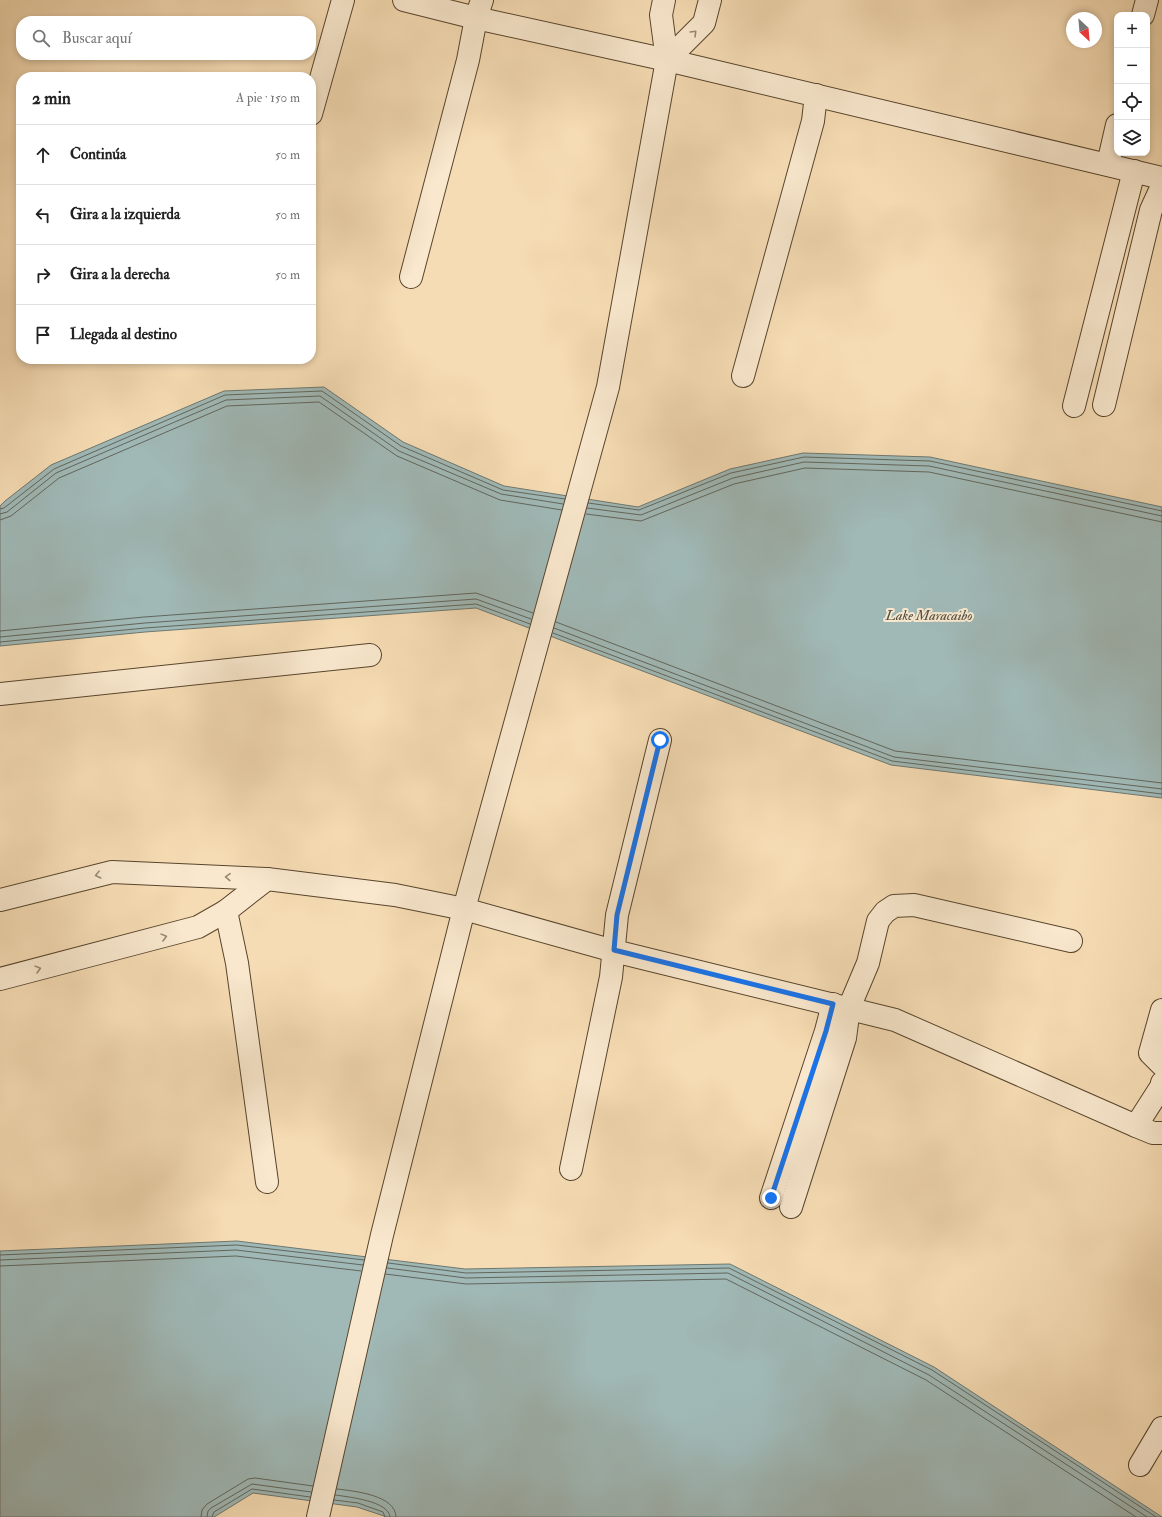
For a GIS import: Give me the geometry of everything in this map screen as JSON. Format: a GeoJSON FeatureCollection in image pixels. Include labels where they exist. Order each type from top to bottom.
{"type":"FeatureCollection","features":[{"type":"Feature","properties":{"kind":"street"},"geometry":{"type":"LineString","coordinates":[[316,96],[343,0]]}},
{"type":"Feature","properties":{"kind":"street"},"geometry":{"type":"LineString","coordinates":[[404,0],[479,9],[667,60],[1134,170],[1162,178]]}},
{"type":"Feature","properties":{"kind":"street"},"geometry":{"type":"LineString","coordinates":[[318,1517],[382,1234],[464,909],[608,387],[667,60],[661,15],[664,0]]}},
{"type":"Feature","properties":{"kind":"street"},"geometry":{"type":"LineString","coordinates":[[667,60],[704,23],[710,0]]}},
{"type":"Feature","properties":{"kind":"street"},"geometry":{"type":"LineString","coordinates":[[1144,12],[1147,0]]}},
{"type":"Feature","properties":{"kind":"street"},"geometry":{"type":"LineString","coordinates":[[411,277],[468,60],[479,9]]}},
{"type":"Feature","properties":{"kind":"street"},"geometry":{"type":"LineString","coordinates":[[743,376],[813,121],[816,95]]}},
{"type":"Feature","properties":{"kind":"street"},"geometry":{"type":"LineString","coordinates":[[1108,164],[1114,138]]}},
{"type":"Feature","properties":{"kind":"street"},"geometry":{"type":"LineString","coordinates":[[1074,406],[1134,170]]}},
{"type":"Feature","properties":{"kind":"street"},"geometry":{"type":"LineString","coordinates":[[1104,405],[1151,210],[1162,186]]}},
{"type":"Feature","properties":{"kind":"street"},"geometry":{"type":"LineString","coordinates":[[0,694],[370,655]]}},
{"type":"Feature","properties":{"kind":"street"},"geometry":{"type":"LineString","coordinates":[[571,1169],[611,977],[617,915],[660,740]]}},
{"type":"Feature","properties":{"kind":"street"},"geometry":{"type":"LineString","coordinates":[[0,900],[112,872],[267,879],[396,895],[464,909],[614,950],[895,1020],[1153,1135],[1162,1083]]}},
{"type":"Feature","properties":{"kind":"street"},"geometry":{"type":"LineString","coordinates":[[0,979],[198,927],[226,911],[267,879]]}},
{"type":"Feature","properties":{"kind":"street"},"geometry":{"type":"LineString","coordinates":[[771,1198],[826,1031],[868,963],[878,921],[885,912],[894,906],[914,905],[1071,941]]}},
{"type":"Feature","properties":{"kind":"street"},"geometry":{"type":"LineString","coordinates":[[226,911],[237,963],[267,1182]]}},
{"type":"Feature","properties":{"kind":"street"},"geometry":{"type":"LineString","coordinates":[[791,1207],[844,1038],[841,1006]]}},
{"type":"Feature","properties":{"kind":"street"},"geometry":{"type":"LineString","coordinates":[[1162,1010],[1150,1053],[1162,1065]]}},
{"type":"Feature","properties":{"kind":"street"},"geometry":{"type":"LineString","coordinates":[[1140,1465],[1162,1428]]}},
{"type":"Feature","properties":{"kind":"water","name":"Lake Maracaibo"},"geometry":{"type":"Polygon","coordinates":[[[324,387],[403,442],[504,486],[638,507],[730,469],[803,453],[930,457],[1162,507],[1162,798],[891,765],[476,608],[145,632],[0,646],[0,506],[5,501],[51,465],[224,391],[324,387]]]}},
{"type":"Feature","properties":{"kind":"water"},"geometry":{"type":"Polygon","coordinates":[[[237,1241],[465,1269],[730,1264],[934,1367],[1162,1517],[387,1517],[357,1507],[253,1493],[214,1517],[0,1517],[0,1251],[237,1241]]]}},
{"type":"Feature","properties":{"kind":"route"},"geometry":{"type":"LineString","coordinates":[[660,740],[617,915],[614,950],[833,1004],[826,1031],[771,1198]]}}]}
